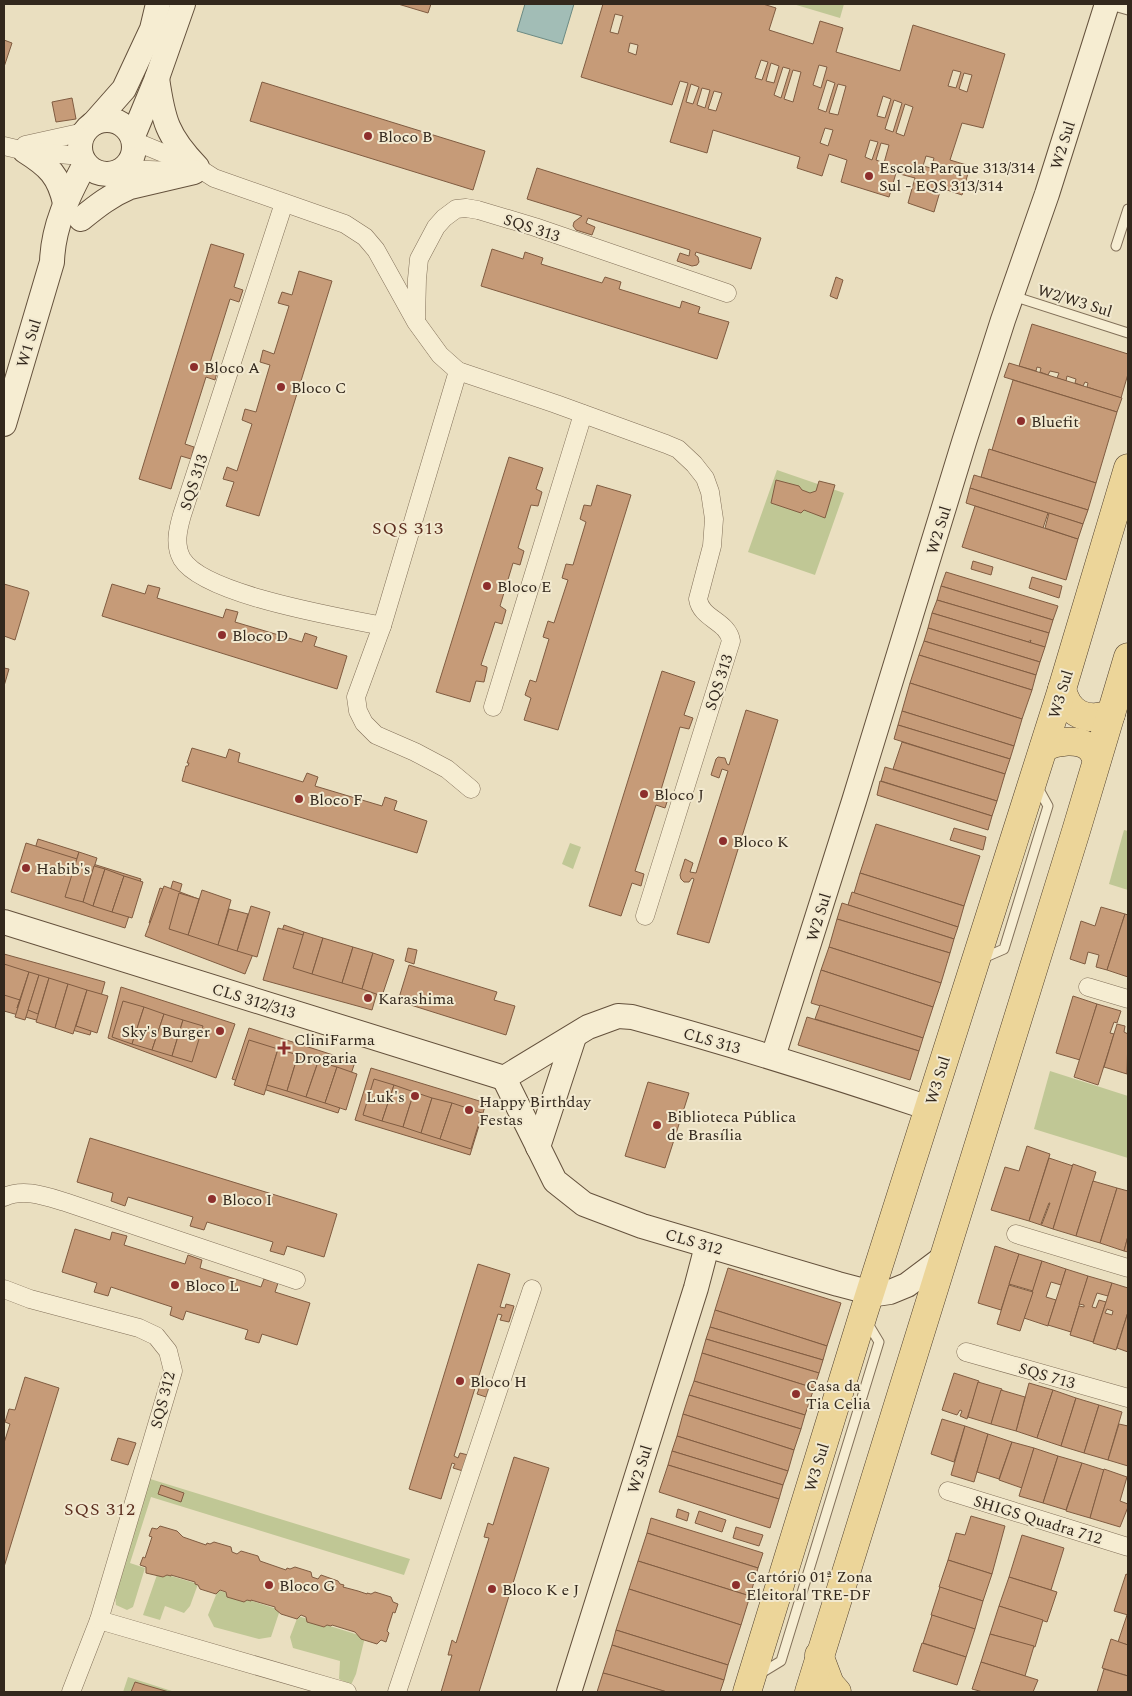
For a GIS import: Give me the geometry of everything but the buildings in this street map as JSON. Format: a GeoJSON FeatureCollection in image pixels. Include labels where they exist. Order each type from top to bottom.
{"type":"FeatureCollection","features":[{"type":"Feature","properties":{"kind":"main road","name":"W3 Sul"},"geometry":{"type":"LineString","coordinates":[[749,1686],[866,1304],[1044,747],[1128,468]]}},
{"type":"Feature","properties":{"kind":"main road"},"geometry":{"type":"LineString","coordinates":[[809,1692],[1076,831],[1128,657]]}},
{"type":"Feature","properties":{"kind":"main road"},"geometry":{"type":"LineString","coordinates":[[1062,689],[1064,699],[1076,713],[1093,718],[1111,714]]}},
{"type":"Feature","properties":{"kind":"main road"},"geometry":{"type":"LineString","coordinates":[[1044,747],[1054,743],[1080,743],[1090,748],[1096,760]]}},
{"type":"Feature","properties":{"kind":"main road"},"geometry":{"type":"LineString","coordinates":[[820,1655],[830,1684],[837,1692]]}},
{"type":"Feature","properties":{"kind":"street"},"geometry":{"type":"LineString","coordinates":[[83,160],[80,143],[89,127],[124,89],[152,29],[158,4]]}},
{"type":"Feature","properties":{"kind":"street"},"geometry":{"type":"LineString","coordinates":[[15,148],[83,160],[96,172],[115,172],[133,156],[133,138],[157,78],[183,4]]}},
{"type":"Feature","properties":{"kind":"street","name":"W2 Sul"},"geometry":{"type":"LineString","coordinates":[[773,1058],[964,442],[1047,194],[1107,4]]}},
{"type":"Feature","properties":{"kind":"street"},"geometry":{"type":"LineString","coordinates":[[15,148],[50,170],[58,180],[73,211],[101,202],[130,187],[199,171],[180,150],[173,139],[162,112],[157,78]]}},
{"type":"Feature","properties":{"kind":"street"},"geometry":{"type":"LineString","coordinates":[[15,148],[89,127],[108,119],[123,124],[133,138]]}},
{"type":"Feature","properties":{"kind":"street","name":"SQS 313"},"geometry":{"type":"LineString","coordinates":[[133,138],[214,178],[345,224],[364,237],[376,250],[416,322],[440,355],[458,371],[678,448],[705,478],[710,492],[714,519],[712,546],[698,599],[703,611],[728,630],[731,638],[645,916]]}},
{"type":"Feature","properties":{"kind":"street","name":"W1 Sul"},"geometry":{"type":"LineString","coordinates":[[4,424],[52,262],[64,249],[83,160]]}},
{"type":"Feature","properties":{"kind":"street","name":"SQS 313"},"geometry":{"type":"LineString","coordinates":[[115,172],[199,171]]}},
{"type":"Feature","properties":{"kind":"street","name":"W1 Sul"},"geometry":{"type":"LineString","coordinates":[[73,211],[115,172]]}},
{"type":"Feature","properties":{"kind":"street","name":"SQS 313"},"geometry":{"type":"LineString","coordinates":[[284,203],[182,515],[177,540],[178,551],[191,570],[203,578],[229,588],[270,602],[382,626]]}},
{"type":"Feature","properties":{"kind":"street","name":"SQS 313"},"geometry":{"type":"LineString","coordinates":[[416,322],[419,258],[436,227],[444,218],[456,209],[466,208],[535,227],[727,293]]}},
{"type":"Feature","properties":{"kind":"street"},"geometry":{"type":"LineString","coordinates":[[458,371],[382,626],[356,697],[358,711],[364,724],[376,735],[447,768],[471,788]]}},
{"type":"Feature","properties":{"kind":"street"},"geometry":{"type":"LineString","coordinates":[[493,707],[583,414]]}},
{"type":"Feature","properties":{"kind":"street","name":"CLS 312/313"},"geometry":{"type":"LineString","coordinates":[[4,922],[504,1078]]}},
{"type":"Feature","properties":{"kind":"street"},"geometry":{"type":"LineString","coordinates":[[1088,987],[1128,999]]}},
{"type":"Feature","properties":{"kind":"street","name":"CLS 313"},"geometry":{"type":"LineString","coordinates":[[504,1078],[588,1027],[618,1016],[632,1017],[841,1078],[929,1108]]}},
{"type":"Feature","properties":{"kind":"street"},"geometry":{"type":"LineString","coordinates":[[538,1147],[574,1037]]}},
{"type":"Feature","properties":{"kind":"street","name":"CLS 312"},"geometry":{"type":"LineString","coordinates":[[504,1078],[555,1181],[584,1204],[637,1225],[707,1246],[866,1304],[883,1294],[898,1290],[919,1277],[943,1258]]}},
{"type":"Feature","properties":{"kind":"street"},"geometry":{"type":"LineString","coordinates":[[4,1197],[13,1193],[26,1193],[65,1202],[296,1280]]}},
{"type":"Feature","properties":{"kind":"street"},"geometry":{"type":"LineString","coordinates":[[1016,1234],[1128,1268]]}},
{"type":"Feature","properties":{"kind":"street","name":"W2 Sul"},"geometry":{"type":"LineString","coordinates":[[569,1692],[696,1288],[707,1246]]}},
{"type":"Feature","properties":{"kind":"street","name":"SQS 312"},"geometry":{"type":"LineString","coordinates":[[4,1289],[30,1299],[139,1328],[156,1336],[168,1351],[173,1371],[99,1620],[71,1692]]}},
{"type":"Feature","properties":{"kind":"street"},"geometry":{"type":"LineString","coordinates":[[397,1692],[532,1289]]}},
{"type":"Feature","properties":{"kind":"street","name":"SQS 713"},"geometry":{"type":"LineString","coordinates":[[966,1352],[1128,1398]]}},
{"type":"Feature","properties":{"kind":"street","name":"SHIGS Quadra 712"},"geometry":{"type":"LineString","coordinates":[[948,1491],[1128,1547]]}},
{"type":"Feature","properties":{"kind":"street"},"geometry":{"type":"LineString","coordinates":[[99,1620],[347,1692]]}},
{"type":"Feature","properties":{"kind":"lane"},"geometry":{"type":"LineString","coordinates":[[1107,4],[1128,10]]}},
{"type":"Feature","properties":{"kind":"lane"},"geometry":{"type":"LineString","coordinates":[[1116,246],[1128,209]]}},
{"type":"Feature","properties":{"kind":"lane","name":"W2/W3 Sul"},"geometry":{"type":"LineString","coordinates":[[1012,296],[1128,332]]}},
{"type":"Feature","properties":{"kind":"green space"},"geometry":{"type":"Polygon","coordinates":[[[793,4],[844,4],[840,18],[793,4]]]}},
{"type":"Feature","properties":{"kind":"green space"},"geometry":{"type":"Polygon","coordinates":[[[777,470],[844,493],[815,575],[748,552],[777,470]]]}},
{"type":"Feature","properties":{"kind":"green space"},"geometry":{"type":"Polygon","coordinates":[[[1124,830],[1128,831],[1128,890],[1109,884],[1124,830]]]}},
{"type":"Feature","properties":{"kind":"green space"},"geometry":{"type":"Polygon","coordinates":[[[570,843],[581,847],[573,869],[562,864],[570,843]]]}},
{"type":"Feature","properties":{"kind":"green space"},"geometry":{"type":"Polygon","coordinates":[[[1050,1071],[1128,1096],[1128,1158],[1034,1129],[1050,1071]]]}},
{"type":"Feature","properties":{"kind":"green space"},"geometry":{"type":"Polygon","coordinates":[[[147,1478],[410,1559],[404,1575],[151,1497],[130,1563],[145,1568],[133,1607],[127,1610],[116,1605],[115,1594],[147,1478]]]}},
{"type":"Feature","properties":{"kind":"green space"},"geometry":{"type":"Polygon","coordinates":[[[158,1572],[198,1584],[190,1606],[184,1613],[165,1606],[160,1620],[143,1615],[158,1572]]]}},
{"type":"Feature","properties":{"kind":"green space"},"geometry":{"type":"Polygon","coordinates":[[[218,1590],[280,1610],[271,1637],[259,1639],[214,1627],[208,1615],[218,1590]]]}},
{"type":"Feature","properties":{"kind":"green space"},"geometry":{"type":"Polygon","coordinates":[[[298,1616],[365,1637],[356,1674],[351,1685],[339,1679],[340,1661],[293,1648],[290,1637],[298,1616]]]}},
{"type":"Feature","properties":{"kind":"green space"},"geometry":{"type":"Polygon","coordinates":[[[128,1677],[175,1692],[123,1692],[128,1677]]]}},
{"type":"Feature","properties":{"kind":"water"},"geometry":{"type":"Polygon","coordinates":[[[525,4],[574,4],[562,44],[517,31],[525,4]]]}},
{"type":"Feature","properties":{"kind":"place","name":"Bloco B"},"geometry":{"type":"Point","coordinates":[368,136]}},
{"type":"Feature","properties":{"kind":"place","name":"Escola Parque 313/314 Sul - EQS 313/314"},"geometry":{"type":"Point","coordinates":[869,176]}},
{"type":"Feature","properties":{"kind":"place","name":"Bloco A"},"geometry":{"type":"Point","coordinates":[194,367]}},
{"type":"Feature","properties":{"kind":"place","name":"Bloco C"},"geometry":{"type":"Point","coordinates":[281,387]}},
{"type":"Feature","properties":{"kind":"place","name":"Bluefit"},"geometry":{"type":"Point","coordinates":[1021,421]}},
{"type":"Feature","properties":{"kind":"place","name":"Bloco E"},"geometry":{"type":"Point","coordinates":[487,586]}},
{"type":"Feature","properties":{"kind":"place","name":"Bloco D"},"geometry":{"type":"Point","coordinates":[222,635]}},
{"type":"Feature","properties":{"kind":"place","name":"Bloco J"},"geometry":{"type":"Point","coordinates":[644,794]}},
{"type":"Feature","properties":{"kind":"place","name":"Bloco F"},"geometry":{"type":"Point","coordinates":[299,799]}},
{"type":"Feature","properties":{"kind":"place","name":"Bloco K"},"geometry":{"type":"Point","coordinates":[723,841]}},
{"type":"Feature","properties":{"kind":"place","name":"Habib's"},"geometry":{"type":"Point","coordinates":[26,868]}},
{"type":"Feature","properties":{"kind":"place","name":"Karashima"},"geometry":{"type":"Point","coordinates":[368,998]}},
{"type":"Feature","properties":{"kind":"place","name":"Sky's Burger"},"geometry":{"type":"Point","coordinates":[220,1031]}},
{"type":"Feature","properties":{"kind":"place","name":"CliniFarma Drogaria"},"geometry":{"type":"Point","coordinates":[284,1048]}},
{"type":"Feature","properties":{"kind":"place","name":"Luk's"},"geometry":{"type":"Point","coordinates":[415,1096]}},
{"type":"Feature","properties":{"kind":"place","name":"Happy Birthday Festas"},"geometry":{"type":"Point","coordinates":[469,1110]}},
{"type":"Feature","properties":{"kind":"place","name":"Biblioteca Pública de Brasília"},"geometry":{"type":"Point","coordinates":[657,1125]}},
{"type":"Feature","properties":{"kind":"place","name":"Bloco I"},"geometry":{"type":"Point","coordinates":[212,1199]}},
{"type":"Feature","properties":{"kind":"place","name":"Bloco L"},"geometry":{"type":"Point","coordinates":[175,1285]}},
{"type":"Feature","properties":{"kind":"place","name":"Bloco H"},"geometry":{"type":"Point","coordinates":[460,1381]}},
{"type":"Feature","properties":{"kind":"place","name":"Casa da Tia Celia"},"geometry":{"type":"Point","coordinates":[796,1394]}},
{"type":"Feature","properties":{"kind":"place","name":"Bloco G"},"geometry":{"type":"Point","coordinates":[269,1585]}},
{"type":"Feature","properties":{"kind":"place","name":"Cartório 01ª Zona Eleitoral TRE-DF"},"geometry":{"type":"Point","coordinates":[736,1585]}},
{"type":"Feature","properties":{"kind":"place","name":"Bloco K e J"},"geometry":{"type":"Point","coordinates":[492,1589]}},
{"type":"Feature","properties":{"kind":"district","name":"SQS 313"},"geometry":{"type":"Point","coordinates":[408,528]}},
{"type":"Feature","properties":{"kind":"district","name":"SQS 312"},"geometry":{"type":"Point","coordinates":[100,1509]}}]}
